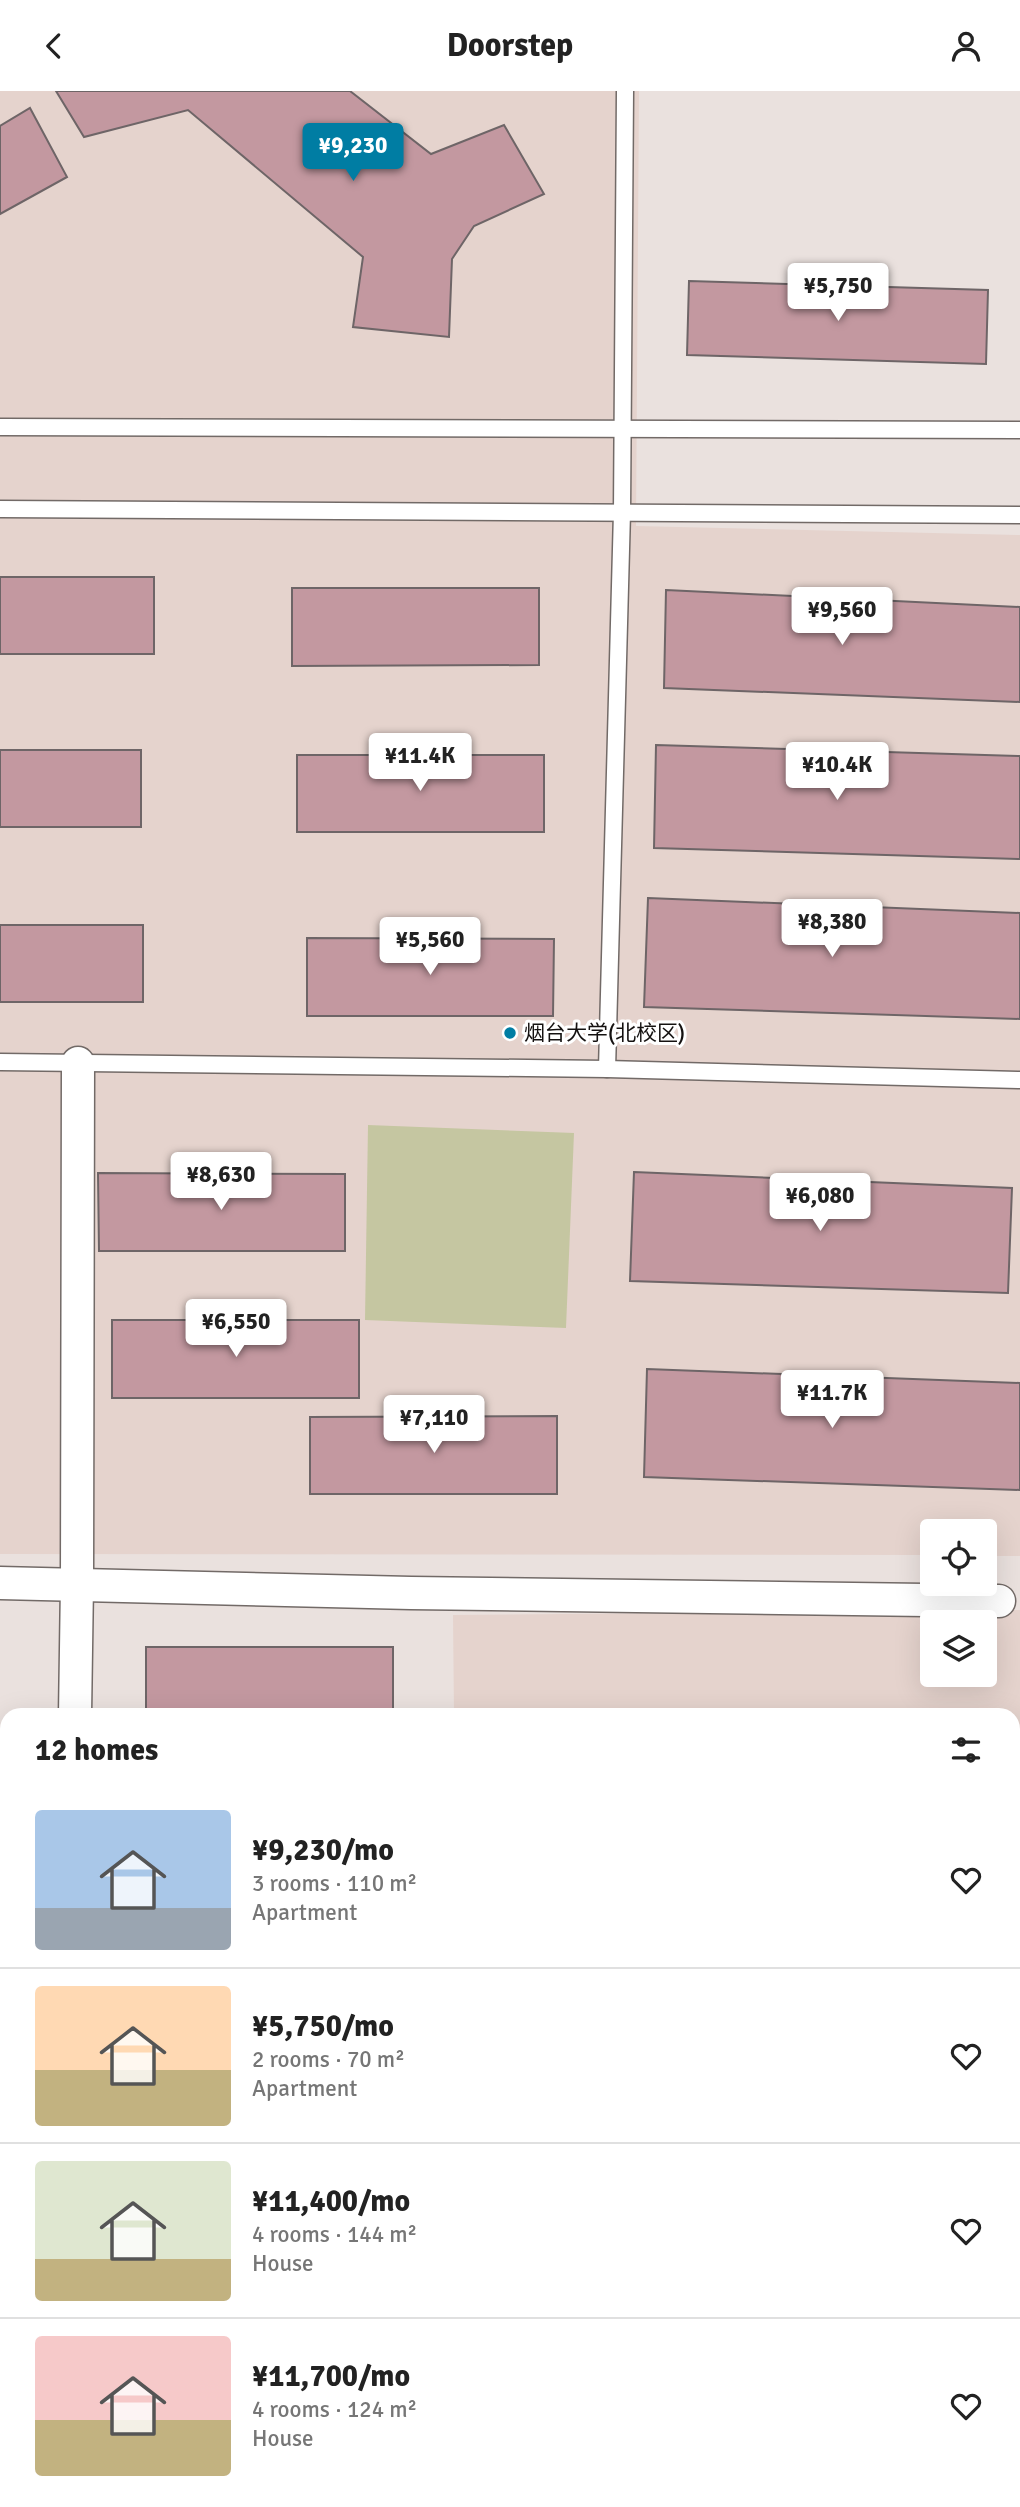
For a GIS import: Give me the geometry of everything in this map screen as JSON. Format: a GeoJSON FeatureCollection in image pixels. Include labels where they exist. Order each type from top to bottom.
{"type":"FeatureCollection","features":[{"type":"Feature","properties":{"kind":"street"},"geometry":{"type":"LineString","coordinates":[[75,1708],[78,1062]]}},
{"type":"Feature","properties":{"kind":"street"},"geometry":{"type":"LineString","coordinates":[[0,1583],[411,1593],[999,1601]]}},
{"type":"Feature","properties":{"kind":"lane"},"geometry":{"type":"LineString","coordinates":[[607,1069],[622,512],[625,91]]}},
{"type":"Feature","properties":{"kind":"lane"},"geometry":{"type":"LineString","coordinates":[[0,428],[1020,430]]}},
{"type":"Feature","properties":{"kind":"lane"},"geometry":{"type":"LineString","coordinates":[[0,509],[1020,515]]}},
{"type":"Feature","properties":{"kind":"lane"},"geometry":{"type":"LineString","coordinates":[[0,1062],[607,1069],[1020,1080]]}},
{"type":"Feature","properties":{"kind":"shaded area","name":"烟台大学(北校区)"},"geometry":{"type":"Polygon","coordinates":[[[0,91],[639,91],[636,526],[1020,535],[1020,1556],[997,1556],[997,1519],[920,1519],[920,1555],[0,1554],[0,91]]]}},
{"type":"Feature","properties":{"kind":"shaded area"},"geometry":{"type":"Polygon","coordinates":[[[997,1610],[1020,1610],[1020,1708],[454,1708],[453,1615],[920,1611],[920,1687],[997,1687],[997,1610]]]}},
{"type":"Feature","properties":{"kind":"green space"},"geometry":{"type":"Polygon","coordinates":[[[368,1125],[574,1133],[566,1328],[365,1320],[368,1125]]]}},
{"type":"Feature","properties":{"kind":"building"},"geometry":{"type":"Polygon","coordinates":[[[56,91],[350,91],[431,154],[504,125],[544,194],[474,226],[452,259],[449,337],[353,327],[363,257],[188,110],[84,137],[56,91]]]}},
{"type":"Feature","properties":{"kind":"building"},"geometry":{"type":"Polygon","coordinates":[[[30,108],[67,177],[0,214],[0,126],[30,108]]]}},
{"type":"Feature","properties":{"kind":"building"},"geometry":{"type":"Polygon","coordinates":[[[689,281],[988,290],[986,364],[687,355],[689,281]]]}},
{"type":"Feature","properties":{"kind":"building"},"geometry":{"type":"Polygon","coordinates":[[[0,577],[154,577],[154,654],[0,654],[0,577]]]}},
{"type":"Feature","properties":{"kind":"building"},"geometry":{"type":"Polygon","coordinates":[[[292,588],[539,588],[539,665],[292,666],[292,588]]]}},
{"type":"Feature","properties":{"kind":"building"},"geometry":{"type":"Polygon","coordinates":[[[666,590],[1020,607],[1020,702],[664,688],[666,590]]]}},
{"type":"Feature","properties":{"kind":"building"},"geometry":{"type":"Polygon","coordinates":[[[656,745],[1020,756],[1020,859],[654,848],[656,745]]]}},
{"type":"Feature","properties":{"kind":"building"},"geometry":{"type":"Polygon","coordinates":[[[0,750],[141,750],[141,827],[0,827],[0,750]]]}},
{"type":"Feature","properties":{"kind":"building"},"geometry":{"type":"Polygon","coordinates":[[[297,755],[544,755],[544,832],[297,832],[297,755]]]}},
{"type":"Feature","properties":{"kind":"building"},"geometry":{"type":"Polygon","coordinates":[[[648,898],[1020,913],[1020,1019],[644,1007],[648,898]]]}},
{"type":"Feature","properties":{"kind":"building"},"geometry":{"type":"Polygon","coordinates":[[[0,925],[143,925],[143,1002],[0,1002],[0,925]]]}},
{"type":"Feature","properties":{"kind":"building"},"geometry":{"type":"Polygon","coordinates":[[[307,938],[554,939],[553,1016],[307,1016],[307,938]]]}},
{"type":"Feature","properties":{"kind":"building"},"geometry":{"type":"Polygon","coordinates":[[[634,1172],[1012,1188],[1008,1293],[630,1281],[634,1172]]]}},
{"type":"Feature","properties":{"kind":"building"},"geometry":{"type":"Polygon","coordinates":[[[98,1173],[345,1174],[345,1251],[99,1251],[98,1173]]]}},
{"type":"Feature","properties":{"kind":"building"},"geometry":{"type":"Polygon","coordinates":[[[112,1320],[359,1320],[359,1398],[112,1398],[112,1320]]]}},
{"type":"Feature","properties":{"kind":"building"},"geometry":{"type":"Polygon","coordinates":[[[647,1369],[1020,1383],[1020,1490],[644,1477],[647,1369]]]}},
{"type":"Feature","properties":{"kind":"building"},"geometry":{"type":"Polygon","coordinates":[[[557,1416],[557,1494],[310,1494],[310,1417],[557,1416]]]}},
{"type":"Feature","properties":{"kind":"building"},"geometry":{"type":"Polygon","coordinates":[[[146,1647],[393,1647],[393,1708],[146,1708],[146,1647]]]}},
{"type":"Feature","properties":{"kind":"place","name":"烟台大学(北校区)"},"geometry":{"type":"Point","coordinates":[510,1033]}}]}
